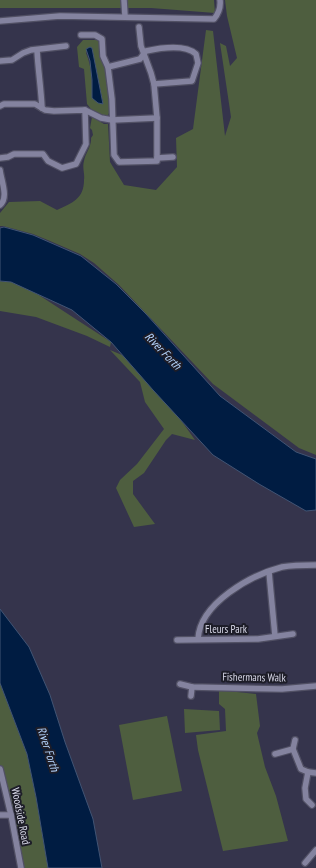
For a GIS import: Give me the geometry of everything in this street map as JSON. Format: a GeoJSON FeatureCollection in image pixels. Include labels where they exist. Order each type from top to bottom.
{"type":"FeatureCollection","features":[{"type":"Feature","properties":{"kind":"street"},"geometry":{"type":"LineString","coordinates":[[124,0],[125,16]]}},
{"type":"Feature","properties":{"kind":"street"},"geometry":{"type":"LineString","coordinates":[[0,21],[60,16],[125,16],[214,19],[219,13],[221,6],[220,0]]}},
{"type":"Feature","properties":{"kind":"street"},"geometry":{"type":"LineString","coordinates":[[140,27],[140,46],[154,84],[157,118],[157,158]]}},
{"type":"Feature","properties":{"kind":"street"},"geometry":{"type":"LineString","coordinates":[[81,35],[95,35],[102,39],[103,56],[108,67],[112,99],[114,155],[116,160],[118,162],[157,161],[157,158],[173,157]]}},
{"type":"Feature","properties":{"kind":"street"},"geometry":{"type":"LineString","coordinates":[[0,61],[12,60],[23,53],[66,46]]}},
{"type":"Feature","properties":{"kind":"street"},"geometry":{"type":"LineString","coordinates":[[108,67],[140,59],[146,51],[155,49],[180,48],[193,51],[198,57],[195,75],[192,81],[154,84]]}},
{"type":"Feature","properties":{"kind":"street"},"geometry":{"type":"LineString","coordinates":[[37,50],[42,108]]}},
{"type":"Feature","properties":{"kind":"street"},"geometry":{"type":"LineString","coordinates":[[0,106],[4,104],[36,104],[44,110],[85,110],[101,118],[112,120],[157,118]]}},
{"type":"Feature","properties":{"kind":"street"},"geometry":{"type":"LineString","coordinates":[[0,158],[8,157],[14,154],[43,154],[48,162],[62,168],[76,164],[86,144],[85,110]]}},
{"type":"Feature","properties":{"kind":"street"},"geometry":{"type":"LineString","coordinates":[[0,170],[4,197],[3,202],[0,205]]}},
{"type":"Feature","properties":{"kind":"street"},"geometry":{"type":"LineString","coordinates":[[198,639],[198,633],[204,618],[222,597],[244,583],[282,567],[316,566]]}},
{"type":"Feature","properties":{"kind":"street"},"geometry":{"type":"LineString","coordinates":[[269,572],[275,636]]}},
{"type":"Feature","properties":{"kind":"street","name":"Fleurs Park"},"geometry":{"type":"LineString","coordinates":[[177,640],[258,639],[293,634]]}},
{"type":"Feature","properties":{"kind":"street","name":"Fishermans Walk"},"geometry":{"type":"LineString","coordinates":[[180,684],[192,687],[282,689],[316,686]]}},
{"type":"Feature","properties":{"kind":"street"},"geometry":{"type":"LineString","coordinates":[[191,696],[192,687]]}},
{"type":"Feature","properties":{"kind":"street"},"geometry":{"type":"LineString","coordinates":[[295,740],[293,749],[301,769],[316,773]]}},
{"type":"Feature","properties":{"kind":"street"},"geometry":{"type":"LineString","coordinates":[[276,754],[293,749]]}},
{"type":"Feature","properties":{"kind":"street","name":"Woodside Road"},"geometry":{"type":"LineString","coordinates":[[0,769],[11,815],[21,868]]}},
{"type":"Feature","properties":{"kind":"street"},"geometry":{"type":"LineString","coordinates":[[308,772],[305,788],[306,799],[312,805]]}},
{"type":"Feature","properties":{"kind":"street"},"geometry":{"type":"LineString","coordinates":[[0,815],[11,815]]}},
{"type":"Feature","properties":{"kind":"street"},"geometry":{"type":"LineString","coordinates":[[305,863],[316,850]]}},
{"type":"Feature","properties":{"kind":"green space"},"geometry":{"type":"Polygon","coordinates":[[[0,0],[214,0],[215,13],[151,8],[0,8],[0,0]]]}},
{"type":"Feature","properties":{"kind":"green space"},"geometry":{"type":"Polygon","coordinates":[[[225,0],[316,0],[316,455],[299,448],[213,384],[119,285],[94,263],[80,254],[33,234],[0,226],[0,213],[9,202],[40,201],[57,210],[76,200],[82,192],[84,178],[83,166],[93,135],[90,128],[92,117],[104,124],[108,124],[110,162],[124,185],[156,190],[177,167],[176,138],[193,129],[206,30],[213,31],[225,136],[231,117],[220,43],[226,46],[230,66],[237,58],[227,16],[225,0]]]}},
{"type":"Feature","properties":{"kind":"green space"},"geometry":{"type":"Polygon","coordinates":[[[83,40],[100,40],[100,55],[106,68],[107,86],[110,96],[109,113],[107,117],[91,109],[87,104],[84,69],[79,67],[77,47],[83,40]],[[90,47],[86,53],[91,69],[92,98],[103,103],[92,49],[90,47]]]}},
{"type":"Feature","properties":{"kind":"green space"},"geometry":{"type":"Polygon","coordinates":[[[0,281],[11,282],[28,288],[111,342],[110,347],[87,336],[36,317],[0,311],[0,281]]]}},
{"type":"Feature","properties":{"kind":"green space"},"geometry":{"type":"Polygon","coordinates":[[[110,350],[122,355],[171,406],[195,440],[172,434],[166,440],[144,473],[133,481],[133,494],[155,524],[134,527],[116,488],[120,480],[137,464],[164,429],[145,402],[140,382],[110,350]]]}},
{"type":"Feature","properties":{"kind":"green space"},"geometry":{"type":"Polygon","coordinates":[[[0,683],[27,754],[48,868],[21,868],[0,765],[0,683]]]}},
{"type":"Feature","properties":{"kind":"green space"},"geometry":{"type":"Polygon","coordinates":[[[219,690],[256,694],[260,726],[257,733],[265,767],[276,796],[288,841],[223,851],[198,750],[196,735],[226,731],[225,709],[219,704],[219,690]]]}},
{"type":"Feature","properties":{"kind":"green space"},"geometry":{"type":"Polygon","coordinates":[[[184,709],[219,711],[220,730],[185,733],[184,709]]]}},
{"type":"Feature","properties":{"kind":"green space"},"geometry":{"type":"Polygon","coordinates":[[[167,716],[182,791],[133,800],[119,725],[167,716]]]}},
{"type":"Feature","properties":{"kind":"water"},"geometry":{"type":"Polygon","coordinates":[[[90,47],[92,48],[103,104],[98,103],[92,98],[90,61],[86,49],[90,47]]]}},
{"type":"Feature","properties":{"kind":"water","name":"River Forth"},"geometry":{"type":"Polygon","coordinates":[[[4,227],[33,235],[81,256],[116,284],[146,314],[220,396],[296,452],[316,459],[316,510],[306,511],[213,455],[111,342],[72,310],[11,282],[0,281],[0,228],[4,227]]]}},
{"type":"Feature","properties":{"kind":"water","name":"River Forth"},"geometry":{"type":"Polygon","coordinates":[[[0,609],[29,647],[50,695],[65,742],[93,819],[102,868],[48,868],[27,754],[0,683],[0,609]]]}}]}
